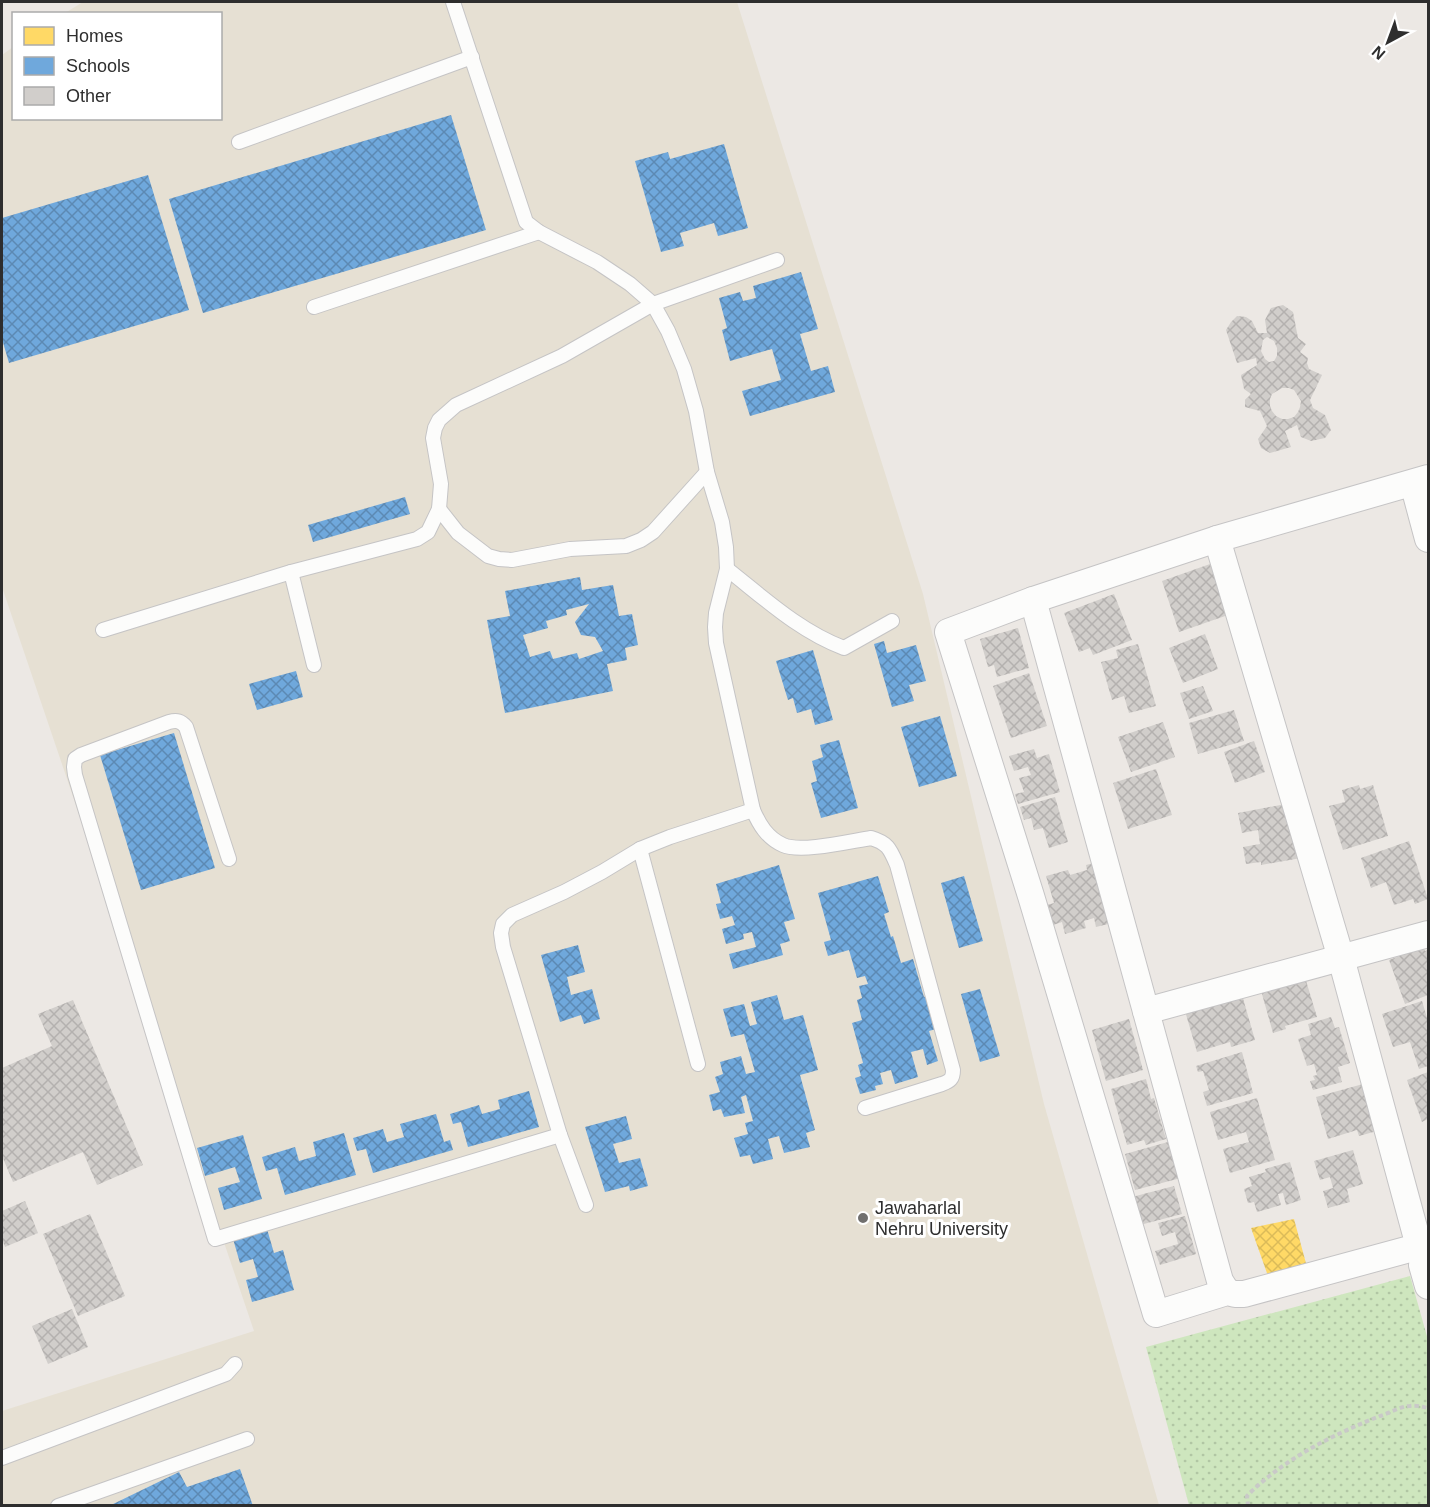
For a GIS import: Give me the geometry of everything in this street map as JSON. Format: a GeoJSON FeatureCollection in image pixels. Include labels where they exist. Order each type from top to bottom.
{"type":"FeatureCollection","features":[{"type":"Feature","properties":{"kind":"street"},"geometry":{"type":"LineString","coordinates":[[1217,538],[1341,958],[1424,1260],[1244,1294],[1227,1292],[1156,1314],[1034,907],[948,632],[1033,600],[1217,538],[1421,480],[1428,539]]}},
{"type":"Feature","properties":{"kind":"street"},"geometry":{"type":"LineString","coordinates":[[1033,600],[1220,1281],[1227,1292]]}},
{"type":"Feature","properties":{"kind":"street"},"geometry":{"type":"LineString","coordinates":[[1146,1011],[1428,934]]}},
{"type":"Feature","properties":{"kind":"lane"},"geometry":{"type":"LineString","coordinates":[[453,2],[526,222],[539,232],[597,262],[630,284],[653,304],[668,331],[684,369],[696,411],[707,472],[722,522],[726,546],[727,569],[716,614],[716,643],[753,810],[760,825],[768,835],[783,845],[799,848],[872,838],[881,841],[890,849],[897,865],[953,1076],[950,1081],[942,1084],[865,1108]]}},
{"type":"Feature","properties":{"kind":"lane"},"geometry":{"type":"LineString","coordinates":[[240,142],[472,57]]}},
{"type":"Feature","properties":{"kind":"lane"},"geometry":{"type":"LineString","coordinates":[[314,307],[539,232]]}},
{"type":"Feature","properties":{"kind":"lane"},"geometry":{"type":"LineString","coordinates":[[103,630],[291,572],[417,539],[428,532],[439,509],[441,484],[433,438],[439,420],[456,405],[562,356],[653,304],[777,260]]}},
{"type":"Feature","properties":{"kind":"lane"},"geometry":{"type":"LineString","coordinates":[[439,509],[458,533],[488,556],[499,559],[512,560],[570,549],[626,546],[653,532],[707,472]]}},
{"type":"Feature","properties":{"kind":"lane"},"geometry":{"type":"LineString","coordinates":[[727,569],[798,625],[825,641],[843,648],[892,621]]}},
{"type":"Feature","properties":{"kind":"lane"},"geometry":{"type":"LineString","coordinates":[[291,572],[314,665]]}},
{"type":"Feature","properties":{"kind":"lane"},"geometry":{"type":"LineString","coordinates":[[229,859],[186,727],[182,722],[177,720],[169,722],[75,759],[75,774],[215,1239],[560,1135]]}},
{"type":"Feature","properties":{"kind":"lane"},"geometry":{"type":"LineString","coordinates":[[586,1205],[560,1135],[503,947],[501,933],[503,924],[512,915],[564,892],[640,849],[753,810]]}},
{"type":"Feature","properties":{"kind":"lane"},"geometry":{"type":"LineString","coordinates":[[640,849],[698,1064]]}},
{"type":"Feature","properties":{"kind":"lane"},"geometry":{"type":"LineString","coordinates":[[2,1458],[226,1374],[235,1364]]}},
{"type":"Feature","properties":{"kind":"lane"},"geometry":{"type":"LineString","coordinates":[[58,1506],[247,1439]]}},
{"type":"Feature","properties":{"kind":"path"},"geometry":{"type":"LineString","coordinates":[[1248,1506],[1247,1496],[1253,1490],[1310,1448],[1358,1425],[1408,1406],[1428,1408]]}},
{"type":"Feature","properties":{"kind":"shaded area"},"geometry":{"type":"Polygon","coordinates":[[[83,2],[737,2],[923,594],[1044,1104],[1159,1505],[2,1505],[2,1411],[254,1331],[2,587],[2,55],[12,48],[12,120],[222,120],[222,12],[67,12],[83,2]]]}},
{"type":"Feature","properties":{"kind":"green space"},"geometry":{"type":"Polygon","coordinates":[[[1410,1276],[1428,1340],[1428,1505],[1189,1505],[1146,1347],[1410,1276]]]}},
{"type":"Feature","properties":{"kind":"building: Homes"},"geometry":{"type":"Polygon","coordinates":[[[1294,1219],[1307,1267],[1268,1276],[1251,1228],[1294,1219]]]}},
{"type":"Feature","properties":{"kind":"building: Schools"},"geometry":{"type":"Polygon","coordinates":[[[451,115],[486,230],[203,313],[169,199],[451,115]]]}},
{"type":"Feature","properties":{"kind":"building: Schools"},"geometry":{"type":"Polygon","coordinates":[[[724,144],[748,228],[718,236],[714,223],[680,233],[684,246],[661,252],[635,161],[668,152],[670,159],[724,144]]]}},
{"type":"Feature","properties":{"kind":"building: Schools"},"geometry":{"type":"Polygon","coordinates":[[[148,175],[189,310],[9,363],[2,339],[2,218],[148,175]]]}},
{"type":"Feature","properties":{"kind":"building: Schools"},"geometry":{"type":"Polygon","coordinates":[[[801,272],[818,329],[800,334],[811,371],[828,366],[835,392],[750,416],[742,391],[781,380],[772,349],[730,361],[722,330],[727,328],[719,298],[740,292],[743,301],[756,298],[753,286],[801,272]]]}},
{"type":"Feature","properties":{"kind":"building: Schools"},"geometry":{"type":"Polygon","coordinates":[[[405,497],[410,514],[313,542],[308,525],[405,497]]]}},
{"type":"Feature","properties":{"kind":"building: Schools"},"geometry":{"type":"Polygon","coordinates":[[[580,577],[582,590],[613,585],[619,616],[632,614],[638,645],[625,648],[627,660],[607,664],[613,691],[505,713],[487,620],[510,616],[505,591],[580,577]],[[589,604],[566,610],[567,615],[546,621],[548,628],[523,635],[530,657],[550,651],[553,659],[577,653],[579,659],[603,651],[595,637],[581,635],[575,622],[589,604]]]}},
{"type":"Feature","properties":{"kind":"building: Schools"},"geometry":{"type":"Polygon","coordinates":[[[884,641],[887,653],[916,645],[926,681],[909,685],[914,701],[892,707],[874,644],[884,641]]]}},
{"type":"Feature","properties":{"kind":"building: Schools"},"geometry":{"type":"Polygon","coordinates":[[[813,650],[833,720],[815,725],[811,709],[797,713],[793,698],[788,700],[776,661],[813,650]]]}},
{"type":"Feature","properties":{"kind":"building: Schools"},"geometry":{"type":"Polygon","coordinates":[[[296,671],[303,697],[257,710],[249,684],[296,671]]]}},
{"type":"Feature","properties":{"kind":"building: Schools"},"geometry":{"type":"Polygon","coordinates":[[[940,716],[957,776],[919,787],[901,727],[940,716]]]}},
{"type":"Feature","properties":{"kind":"building: Schools"},"geometry":{"type":"Polygon","coordinates":[[[174,733],[215,868],[141,890],[100,755],[174,733]]]}},
{"type":"Feature","properties":{"kind":"building: Schools"},"geometry":{"type":"Polygon","coordinates":[[[839,740],[858,808],[821,818],[811,783],[817,781],[812,761],[823,757],[820,745],[839,740]]]}},
{"type":"Feature","properties":{"kind":"building: Schools"},"geometry":{"type":"Polygon","coordinates":[[[779,865],[795,919],[784,922],[790,941],[780,944],[783,955],[733,969],[729,954],[756,947],[752,932],[743,934],[744,939],[726,944],[722,929],[735,925],[732,916],[720,919],[716,904],[721,903],[716,884],[779,865]]]}},
{"type":"Feature","properties":{"kind":"building: Schools"},"geometry":{"type":"Polygon","coordinates":[[[878,876],[889,912],[884,914],[901,963],[913,959],[924,997],[926,996],[936,1029],[929,1031],[938,1061],[927,1065],[923,1049],[911,1052],[918,1077],[895,1084],[891,1070],[880,1073],[883,1084],[875,1086],[876,1090],[860,1094],[855,1078],[861,1076],[858,1065],[863,1063],[852,1023],[862,1020],[857,1000],[862,998],[859,986],[868,984],[865,976],[857,978],[849,950],[828,956],[824,942],[831,940],[818,893],[878,876]]]}},
{"type":"Feature","properties":{"kind":"building: Schools"},"geometry":{"type":"Polygon","coordinates":[[[964,876],[983,941],[959,948],[941,883],[964,876]]]}},
{"type":"Feature","properties":{"kind":"building: Schools"},"geometry":{"type":"Polygon","coordinates":[[[578,945],[585,972],[567,977],[571,995],[592,989],[600,1019],[584,1024],[581,1015],[560,1022],[541,955],[578,945]]]}},
{"type":"Feature","properties":{"kind":"building: Schools"},"geometry":{"type":"Polygon","coordinates":[[[980,989],[1000,1056],[980,1062],[961,994],[980,989]]]}},
{"type":"Feature","properties":{"kind":"building: Schools"},"geometry":{"type":"Polygon","coordinates":[[[777,995],[784,1020],[803,1015],[818,1070],[800,1075],[815,1130],[806,1133],[810,1147],[784,1153],[779,1136],[768,1139],[773,1159],[753,1164],[750,1155],[740,1157],[734,1138],[748,1134],[745,1123],[753,1121],[746,1095],[741,1097],[745,1113],[724,1117],[721,1109],[713,1111],[709,1095],[720,1092],[715,1077],[723,1074],[720,1062],[741,1056],[746,1074],[755,1072],[744,1034],[731,1037],[723,1009],[744,1004],[750,1026],[757,1024],[751,1002],[777,995]]]}},
{"type":"Feature","properties":{"kind":"building: Schools"},"geometry":{"type":"Polygon","coordinates":[[[529,1091],[539,1127],[468,1147],[461,1122],[453,1124],[450,1114],[479,1105],[482,1114],[500,1109],[498,1100],[529,1091]]]}},
{"type":"Feature","properties":{"kind":"building: Schools"},"geometry":{"type":"Polygon","coordinates":[[[436,1114],[444,1142],[450,1140],[453,1150],[373,1173],[366,1149],[357,1151],[353,1138],[383,1129],[387,1142],[404,1137],[400,1124],[436,1114]]]}},
{"type":"Feature","properties":{"kind":"building: Schools"},"geometry":{"type":"Polygon","coordinates":[[[626,1116],[632,1139],[613,1144],[619,1163],[640,1158],[648,1186],[630,1191],[629,1186],[605,1192],[585,1127],[626,1116]]]}},
{"type":"Feature","properties":{"kind":"building: Schools"},"geometry":{"type":"Polygon","coordinates":[[[344,1133],[356,1175],[285,1195],[277,1168],[266,1171],[262,1157],[295,1147],[299,1161],[316,1156],[313,1142],[344,1133]]]}},
{"type":"Feature","properties":{"kind":"building: Schools"},"geometry":{"type":"Polygon","coordinates":[[[243,1135],[262,1199],[224,1210],[218,1188],[240,1182],[235,1167],[205,1176],[197,1148],[243,1135]]]}},
{"type":"Feature","properties":{"kind":"building: Schools"},"geometry":{"type":"Polygon","coordinates":[[[267,1229],[274,1253],[283,1250],[294,1290],[252,1302],[246,1280],[258,1277],[253,1259],[240,1263],[233,1239],[267,1229]]]}},
{"type":"Feature","properties":{"kind":"building: Schools"},"geometry":{"type":"Polygon","coordinates":[[[240,1469],[253,1506],[109,1506],[179,1472],[187,1487],[240,1469]]]}},
{"type":"Feature","properties":{"kind":"building: Other"},"geometry":{"type":"Polygon","coordinates":[[[1283,305],[1293,312],[1298,338],[1306,344],[1300,352],[1308,358],[1309,369],[1322,375],[1310,400],[1313,408],[1325,415],[1331,430],[1325,438],[1311,441],[1301,437],[1297,425],[1285,431],[1291,447],[1270,453],[1261,448],[1258,439],[1267,426],[1260,411],[1245,407],[1245,400],[1251,394],[1244,389],[1241,375],[1257,365],[1256,358],[1237,363],[1226,330],[1237,316],[1246,317],[1252,321],[1258,333],[1267,333],[1265,320],[1271,308],[1283,305]],[[1267,337],[1263,340],[1261,351],[1269,362],[1274,361],[1277,356],[1277,348],[1274,341],[1267,337]],[[1282,388],[1272,394],[1270,406],[1276,416],[1288,419],[1294,417],[1298,412],[1301,401],[1294,390],[1282,388]]]}},
{"type":"Feature","properties":{"kind":"building: Other"},"geometry":{"type":"Polygon","coordinates":[[[1210,564],[1228,615],[1179,632],[1162,581],[1210,564]]]}},
{"type":"Feature","properties":{"kind":"building: Other"},"geometry":{"type":"Polygon","coordinates":[[[1114,594],[1132,640],[1093,655],[1090,648],[1079,652],[1064,613],[1114,594]]]}},
{"type":"Feature","properties":{"kind":"building: Other"},"geometry":{"type":"Polygon","coordinates":[[[1018,628],[1029,668],[997,677],[994,665],[988,667],[980,639],[1018,628]]]}},
{"type":"Feature","properties":{"kind":"building: Other"},"geometry":{"type":"Polygon","coordinates":[[[1205,634],[1218,669],[1183,683],[1169,648],[1205,634]]]}},
{"type":"Feature","properties":{"kind":"building: Other"},"geometry":{"type":"Polygon","coordinates":[[[1138,644],[1156,706],[1129,713],[1124,696],[1112,700],[1101,662],[1118,658],[1116,650],[1138,644]]]}},
{"type":"Feature","properties":{"kind":"building: Other"},"geometry":{"type":"Polygon","coordinates":[[[1029,673],[1047,726],[1011,738],[993,686],[1029,673]]]}},
{"type":"Feature","properties":{"kind":"building: Other"},"geometry":{"type":"Polygon","coordinates":[[[1203,686],[1213,711],[1189,719],[1180,693],[1203,686]]]}},
{"type":"Feature","properties":{"kind":"building: Other"},"geometry":{"type":"Polygon","coordinates":[[[1234,710],[1244,741],[1198,754],[1189,723],[1234,710]]]}},
{"type":"Feature","properties":{"kind":"building: Other"},"geometry":{"type":"Polygon","coordinates":[[[1163,722],[1175,757],[1131,772],[1118,737],[1163,722]]]}},
{"type":"Feature","properties":{"kind":"building: Other"},"geometry":{"type":"Polygon","coordinates":[[[1254,741],[1265,772],[1235,783],[1224,752],[1254,741]]]}},
{"type":"Feature","properties":{"kind":"building: Other"},"geometry":{"type":"Polygon","coordinates":[[[1034,749],[1037,758],[1049,754],[1060,792],[1018,804],[1015,794],[1024,792],[1019,778],[1031,775],[1028,767],[1014,771],[1009,756],[1034,749]]]}},
{"type":"Feature","properties":{"kind":"building: Other"},"geometry":{"type":"Polygon","coordinates":[[[1156,769],[1172,815],[1128,829],[1113,783],[1156,769]]]}},
{"type":"Feature","properties":{"kind":"building: Other"},"geometry":{"type":"Polygon","coordinates":[[[1359,785],[1360,789],[1373,785],[1388,836],[1343,850],[1329,806],[1345,802],[1342,790],[1359,785]]]}},
{"type":"Feature","properties":{"kind":"building: Other"},"geometry":{"type":"Polygon","coordinates":[[[1055,797],[1068,842],[1049,848],[1043,828],[1034,830],[1031,818],[1024,820],[1020,807],[1055,797]]]}},
{"type":"Feature","properties":{"kind":"building: Other"},"geometry":{"type":"Polygon","coordinates":[[[1291,803],[1301,858],[1261,865],[1261,862],[1246,864],[1243,847],[1260,844],[1258,830],[1242,833],[1238,813],[1291,803]]]}},
{"type":"Feature","properties":{"kind":"building: Other"},"geometry":{"type":"Polygon","coordinates":[[[1409,841],[1428,899],[1415,904],[1413,899],[1394,905],[1386,882],[1371,888],[1361,858],[1409,841]]]}},
{"type":"Feature","properties":{"kind":"building: Other"},"geometry":{"type":"Polygon","coordinates":[[[1094,863],[1112,923],[1096,927],[1094,918],[1084,921],[1086,928],[1065,934],[1062,922],[1050,926],[1044,906],[1054,903],[1046,876],[1068,870],[1070,875],[1087,870],[1086,865],[1094,863]]]}},
{"type":"Feature","properties":{"kind":"building: Other"},"geometry":{"type":"Polygon","coordinates":[[[1420,940],[1425,951],[1428,950],[1428,995],[1405,1004],[1389,960],[1405,954],[1402,946],[1420,940]]]}},
{"type":"Feature","properties":{"kind":"building: Other"},"geometry":{"type":"Polygon","coordinates":[[[1304,974],[1317,1017],[1285,1026],[1286,1029],[1273,1033],[1260,987],[1304,974]]]}},
{"type":"Feature","properties":{"kind":"building: Other"},"geometry":{"type":"Polygon","coordinates":[[[1242,995],[1255,1040],[1231,1047],[1230,1042],[1197,1052],[1185,1011],[1242,995]]]}},
{"type":"Feature","properties":{"kind":"building: Other"},"geometry":{"type":"Polygon","coordinates":[[[73,1000],[143,1165],[97,1185],[83,1152],[13,1182],[2,1156],[2,1068],[52,1046],[38,1014],[73,1000]]]}},
{"type":"Feature","properties":{"kind":"building: Other"},"geometry":{"type":"Polygon","coordinates":[[[1422,1001],[1428,1021],[1428,1066],[1419,1069],[1410,1042],[1393,1047],[1382,1014],[1422,1001]]]}},
{"type":"Feature","properties":{"kind":"building: Other"},"geometry":{"type":"Polygon","coordinates":[[[1331,1017],[1335,1028],[1339,1027],[1350,1063],[1338,1067],[1342,1082],[1313,1090],[1310,1081],[1315,1080],[1313,1076],[1317,1075],[1314,1064],[1307,1066],[1298,1039],[1311,1035],[1308,1024],[1331,1017]]]}},
{"type":"Feature","properties":{"kind":"building: Other"},"geometry":{"type":"Polygon","coordinates":[[[1129,1019],[1143,1070],[1106,1081],[1092,1030],[1129,1019]]]}},
{"type":"Feature","properties":{"kind":"building: Other"},"geometry":{"type":"Polygon","coordinates":[[[1242,1052],[1253,1093],[1207,1106],[1203,1092],[1209,1090],[1203,1071],[1198,1072],[1196,1066],[1242,1052]]]}},
{"type":"Feature","properties":{"kind":"building: Other"},"geometry":{"type":"Polygon","coordinates":[[[1428,1072],[1428,1119],[1422,1122],[1407,1080],[1428,1072]]]}},
{"type":"Feature","properties":{"kind":"building: Other"},"geometry":{"type":"Polygon","coordinates":[[[1146,1079],[1166,1139],[1146,1145],[1144,1140],[1127,1145],[1111,1089],[1146,1079]]]}},
{"type":"Feature","properties":{"kind":"building: Other"},"geometry":{"type":"Polygon","coordinates":[[[1363,1084],[1377,1131],[1359,1136],[1357,1130],[1328,1139],[1316,1097],[1363,1084]]]}},
{"type":"Feature","properties":{"kind":"building: Other"},"geometry":{"type":"Polygon","coordinates":[[[1257,1098],[1275,1160],[1230,1173],[1223,1149],[1249,1142],[1246,1132],[1218,1140],[1210,1112],[1257,1098]]]}},
{"type":"Feature","properties":{"kind":"building: Other"},"geometry":{"type":"Polygon","coordinates":[[[1168,1142],[1175,1167],[1177,1166],[1181,1178],[1135,1190],[1125,1154],[1168,1142]]]}},
{"type":"Feature","properties":{"kind":"building: Other"},"geometry":{"type":"Polygon","coordinates":[[[1353,1150],[1363,1184],[1347,1189],[1350,1202],[1328,1208],[1323,1191],[1333,1188],[1330,1177],[1320,1180],[1314,1161],[1353,1150]]]}},
{"type":"Feature","properties":{"kind":"building: Other"},"geometry":{"type":"Polygon","coordinates":[[[1290,1162],[1301,1200],[1286,1205],[1283,1193],[1278,1194],[1281,1205],[1257,1212],[1254,1202],[1248,1203],[1244,1189],[1252,1186],[1249,1177],[1266,1172],[1265,1169],[1290,1162]]]}},
{"type":"Feature","properties":{"kind":"building: Other"},"geometry":{"type":"Polygon","coordinates":[[[1174,1186],[1182,1214],[1140,1225],[1132,1197],[1174,1186]]]}},
{"type":"Feature","properties":{"kind":"building: Other"},"geometry":{"type":"Polygon","coordinates":[[[25,1201],[38,1233],[5,1247],[2,1239],[2,1211],[25,1201]]]}},
{"type":"Feature","properties":{"kind":"building: Other"},"geometry":{"type":"Polygon","coordinates":[[[90,1214],[125,1296],[78,1316],[43,1234],[90,1214]]]}},
{"type":"Feature","properties":{"kind":"building: Other"},"geometry":{"type":"Polygon","coordinates":[[[1185,1216],[1196,1254],[1160,1265],[1155,1251],[1178,1244],[1175,1232],[1162,1236],[1158,1223],[1185,1216]]]}},
{"type":"Feature","properties":{"kind":"building: Other"},"geometry":{"type":"Polygon","coordinates":[[[72,1309],[88,1347],[48,1364],[32,1326],[72,1309]]]}},
{"type":"Feature","properties":{"kind":"place","name":"Jawaharlal Nehru University"},"geometry":{"type":"Point","coordinates":[863,1218]}}]}
